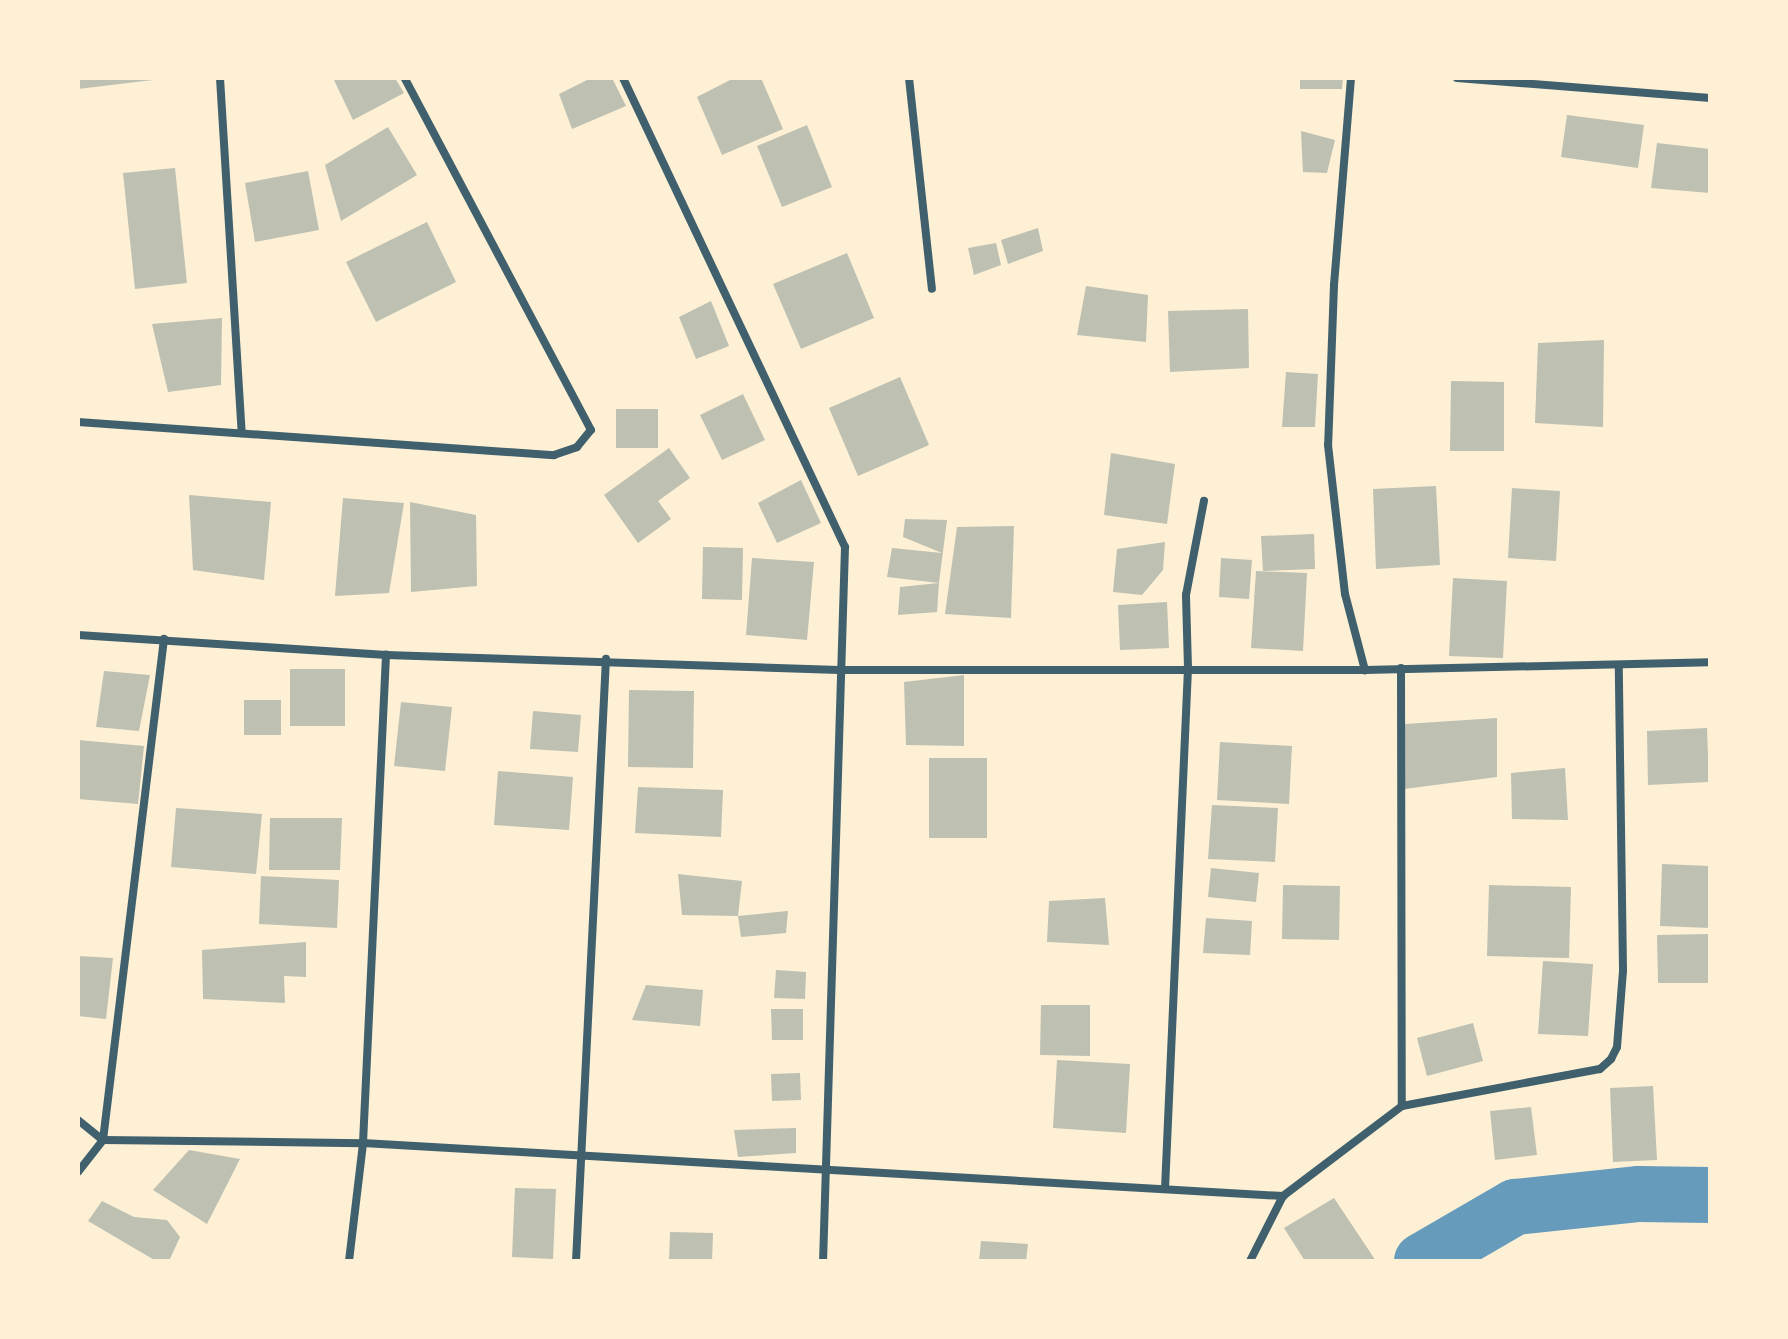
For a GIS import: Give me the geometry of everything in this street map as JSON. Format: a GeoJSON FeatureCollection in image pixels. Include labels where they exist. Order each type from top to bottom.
{"type":"FeatureCollection","features":[{"type":"Feature","properties":{"kind":"street"},"geometry":{"type":"LineString","coordinates":[[220,78],[242,433]]}},
{"type":"Feature","properties":{"kind":"street"},"geometry":{"type":"LineString","coordinates":[[78,422],[554,455],[577,447],[591,430],[405,78]]}},
{"type":"Feature","properties":{"kind":"street"},"geometry":{"type":"LineString","coordinates":[[623,78],[845,547],[823,1261]]}},
{"type":"Feature","properties":{"kind":"street"},"geometry":{"type":"LineString","coordinates":[[909,78],[932,289]]}},
{"type":"Feature","properties":{"kind":"street"},"geometry":{"type":"LineString","coordinates":[[1351,78],[1334,285],[1328,445],[1343,581],[1365,670]]}},
{"type":"Feature","properties":{"kind":"street"},"geometry":{"type":"LineString","coordinates":[[1457,78],[1710,98]]}},
{"type":"Feature","properties":{"kind":"street"},"geometry":{"type":"LineString","coordinates":[[1165,1189],[1188,668],[1186,595],[1204,501]]}},
{"type":"Feature","properties":{"kind":"street"},"geometry":{"type":"LineString","coordinates":[[78,635],[386,655],[606,659],[839,670],[1365,670],[1619,667],[1710,662]]}},
{"type":"Feature","properties":{"kind":"street"},"geometry":{"type":"LineString","coordinates":[[78,1172],[103,1140],[164,639]]}},
{"type":"Feature","properties":{"kind":"street"},"geometry":{"type":"LineString","coordinates":[[349,1261],[363,1143],[386,655]]}},
{"type":"Feature","properties":{"kind":"street"},"geometry":{"type":"LineString","coordinates":[[576,1261],[606,659]]}},
{"type":"Feature","properties":{"kind":"street"},"geometry":{"type":"LineString","coordinates":[[1250,1261],[1283,1196],[1402,1106],[1600,1069],[1617,1047],[1623,970],[1619,667]]}},
{"type":"Feature","properties":{"kind":"street"},"geometry":{"type":"LineString","coordinates":[[1401,668],[1402,1106]]}},
{"type":"Feature","properties":{"kind":"street"},"geometry":{"type":"LineString","coordinates":[[78,1120],[103,1140],[363,1143],[1283,1196]]}},
{"type":"Feature","properties":{"kind":"building"},"geometry":{"type":"Polygon","coordinates":[[[78,78],[153,78],[153,80],[78,89],[78,78]]]}},
{"type":"Feature","properties":{"kind":"building"},"geometry":{"type":"Polygon","coordinates":[[[333,78],[395,78],[404,93],[353,120],[333,78]]]}},
{"type":"Feature","properties":{"kind":"building"},"geometry":{"type":"Polygon","coordinates":[[[591,78],[612,78],[626,106],[572,129],[559,94],[591,78]]]}},
{"type":"Feature","properties":{"kind":"building"},"geometry":{"type":"Polygon","coordinates":[[[734,78],[761,78],[783,129],[722,155],[697,97],[734,78]]]}},
{"type":"Feature","properties":{"kind":"building"},"geometry":{"type":"Polygon","coordinates":[[[1300,78],[1343,78],[1342,89],[1300,89],[1300,78]]]}},
{"type":"Feature","properties":{"kind":"building"},"geometry":{"type":"Polygon","coordinates":[[[1567,115],[1644,125],[1638,168],[1561,157],[1567,115]]]}},
{"type":"Feature","properties":{"kind":"building"},"geometry":{"type":"Polygon","coordinates":[[[807,125],[832,187],[782,207],[757,146],[807,125]]]}},
{"type":"Feature","properties":{"kind":"building"},"geometry":{"type":"Polygon","coordinates":[[[388,127],[417,175],[341,221],[325,165],[388,127]]]}},
{"type":"Feature","properties":{"kind":"building"},"geometry":{"type":"Polygon","coordinates":[[[1301,131],[1335,140],[1327,173],[1303,172],[1301,131]]]}},
{"type":"Feature","properties":{"kind":"building"},"geometry":{"type":"Polygon","coordinates":[[[1657,143],[1710,149],[1710,193],[1651,188],[1657,143]]]}},
{"type":"Feature","properties":{"kind":"building"},"geometry":{"type":"Polygon","coordinates":[[[175,168],[187,283],[135,289],[123,173],[175,168]]]}},
{"type":"Feature","properties":{"kind":"building"},"geometry":{"type":"Polygon","coordinates":[[[308,171],[319,230],[255,242],[245,183],[308,171]]]}},
{"type":"Feature","properties":{"kind":"building"},"geometry":{"type":"Polygon","coordinates":[[[427,222],[456,282],[376,322],[346,262],[427,222]]]}},
{"type":"Feature","properties":{"kind":"building"},"geometry":{"type":"Polygon","coordinates":[[[1038,228],[1043,251],[1008,264],[1001,240],[1038,228]]]}},
{"type":"Feature","properties":{"kind":"building"},"geometry":{"type":"Polygon","coordinates":[[[996,243],[1001,265],[974,275],[968,248],[996,243]]]}},
{"type":"Feature","properties":{"kind":"building"},"geometry":{"type":"Polygon","coordinates":[[[847,253],[874,318],[801,349],[773,284],[847,253]]]}},
{"type":"Feature","properties":{"kind":"building"},"geometry":{"type":"Polygon","coordinates":[[[1086,286],[1148,295],[1146,342],[1077,335],[1086,286]]]}},
{"type":"Feature","properties":{"kind":"building"},"geometry":{"type":"Polygon","coordinates":[[[711,301],[729,346],[696,359],[679,317],[711,301]]]}},
{"type":"Feature","properties":{"kind":"building"},"geometry":{"type":"Polygon","coordinates":[[[1248,309],[1249,368],[1170,372],[1168,311],[1248,309]]]}},
{"type":"Feature","properties":{"kind":"building"},"geometry":{"type":"Polygon","coordinates":[[[222,318],[221,385],[168,392],[152,324],[222,318]]]}},
{"type":"Feature","properties":{"kind":"building"},"geometry":{"type":"Polygon","coordinates":[[[1604,340],[1603,427],[1535,423],[1538,343],[1604,340]]]}},
{"type":"Feature","properties":{"kind":"building"},"geometry":{"type":"Polygon","coordinates":[[[1286,372],[1318,374],[1315,427],[1282,427],[1286,372]]]}},
{"type":"Feature","properties":{"kind":"building"},"geometry":{"type":"Polygon","coordinates":[[[900,377],[929,445],[858,476],[829,408],[900,377]]]}},
{"type":"Feature","properties":{"kind":"building"},"geometry":{"type":"Polygon","coordinates":[[[1451,381],[1504,382],[1504,451],[1450,451],[1451,381]]]}},
{"type":"Feature","properties":{"kind":"building"},"geometry":{"type":"Polygon","coordinates":[[[743,394],[765,440],[722,460],[700,415],[743,394]]]}},
{"type":"Feature","properties":{"kind":"building"},"geometry":{"type":"Polygon","coordinates":[[[616,409],[658,409],[658,448],[616,448],[616,409]]]}},
{"type":"Feature","properties":{"kind":"building"},"geometry":{"type":"Polygon","coordinates":[[[669,448],[690,478],[658,501],[671,519],[638,543],[604,495],[669,448]]]}},
{"type":"Feature","properties":{"kind":"building"},"geometry":{"type":"Polygon","coordinates":[[[1111,453],[1175,464],[1167,524],[1104,515],[1111,453]]]}},
{"type":"Feature","properties":{"kind":"building"},"geometry":{"type":"Polygon","coordinates":[[[801,480],[821,523],[777,543],[758,503],[801,480]]]}},
{"type":"Feature","properties":{"kind":"building"},"geometry":{"type":"Polygon","coordinates":[[[1436,486],[1440,565],[1376,569],[1373,489],[1436,486]]]}},
{"type":"Feature","properties":{"kind":"building"},"geometry":{"type":"Polygon","coordinates":[[[1512,488],[1560,491],[1556,561],[1508,558],[1512,488]]]}},
{"type":"Feature","properties":{"kind":"building"},"geometry":{"type":"Polygon","coordinates":[[[189,495],[271,502],[264,580],[193,570],[189,495]]]}},
{"type":"Feature","properties":{"kind":"building"},"geometry":{"type":"Polygon","coordinates":[[[343,498],[404,503],[389,593],[335,596],[343,498]]]}},
{"type":"Feature","properties":{"kind":"building"},"geometry":{"type":"Polygon","coordinates":[[[410,502],[476,515],[477,586],[411,592],[410,502]]]}},
{"type":"Feature","properties":{"kind":"building"},"geometry":{"type":"Polygon","coordinates":[[[905,519],[947,520],[939,583],[887,577],[892,548],[942,553],[903,537],[905,519]]]}},
{"type":"Feature","properties":{"kind":"building"},"geometry":{"type":"Polygon","coordinates":[[[1014,526],[1011,618],[945,614],[957,527],[1014,526]]]}},
{"type":"Feature","properties":{"kind":"building"},"geometry":{"type":"Polygon","coordinates":[[[1314,534],[1315,569],[1263,571],[1261,536],[1314,534]]]}},
{"type":"Feature","properties":{"kind":"building"},"geometry":{"type":"Polygon","coordinates":[[[1165,542],[1163,570],[1142,595],[1113,592],[1117,549],[1165,542]]]}},
{"type":"Feature","properties":{"kind":"building"},"geometry":{"type":"Polygon","coordinates":[[[703,547],[743,548],[742,600],[702,599],[703,547]]]}},
{"type":"Feature","properties":{"kind":"building"},"geometry":{"type":"Polygon","coordinates":[[[752,558],[814,562],[807,640],[746,635],[752,558]]]}},
{"type":"Feature","properties":{"kind":"building"},"geometry":{"type":"Polygon","coordinates":[[[1221,558],[1252,560],[1249,599],[1219,597],[1221,558]]]}},
{"type":"Feature","properties":{"kind":"building"},"geometry":{"type":"Polygon","coordinates":[[[1256,571],[1307,573],[1303,651],[1251,648],[1256,571]]]}},
{"type":"Feature","properties":{"kind":"building"},"geometry":{"type":"Polygon","coordinates":[[[1453,578],[1507,581],[1503,658],[1449,656],[1453,578]]]}},
{"type":"Feature","properties":{"kind":"building"},"geometry":{"type":"Polygon","coordinates":[[[939,583],[937,612],[898,615],[900,587],[939,583]]]}},
{"type":"Feature","properties":{"kind":"building"},"geometry":{"type":"Polygon","coordinates":[[[1167,602],[1169,648],[1120,650],[1118,605],[1167,602]]]}},
{"type":"Feature","properties":{"kind":"building"},"geometry":{"type":"Polygon","coordinates":[[[290,669],[345,669],[345,726],[290,726],[290,669]]]}},
{"type":"Feature","properties":{"kind":"building"},"geometry":{"type":"Polygon","coordinates":[[[104,671],[150,675],[139,731],[96,727],[104,671]]]}},
{"type":"Feature","properties":{"kind":"building"},"geometry":{"type":"Polygon","coordinates":[[[964,675],[964,746],[906,745],[904,682],[964,675]]]}},
{"type":"Feature","properties":{"kind":"building"},"geometry":{"type":"Polygon","coordinates":[[[629,690],[694,691],[693,768],[628,767],[629,690]]]}},
{"type":"Feature","properties":{"kind":"building"},"geometry":{"type":"Polygon","coordinates":[[[244,700],[281,700],[281,735],[244,735],[244,700]]]}},
{"type":"Feature","properties":{"kind":"building"},"geometry":{"type":"Polygon","coordinates":[[[401,702],[452,707],[445,771],[394,766],[401,702]]]}},
{"type":"Feature","properties":{"kind":"building"},"geometry":{"type":"Polygon","coordinates":[[[533,711],[581,715],[578,752],[530,749],[533,711]]]}},
{"type":"Feature","properties":{"kind":"building"},"geometry":{"type":"Polygon","coordinates":[[[1497,718],[1497,777],[1404,789],[1405,724],[1497,718]]]}},
{"type":"Feature","properties":{"kind":"building"},"geometry":{"type":"Polygon","coordinates":[[[1707,728],[1709,782],[1648,785],[1647,731],[1707,728]]]}},
{"type":"Feature","properties":{"kind":"building"},"geometry":{"type":"Polygon","coordinates":[[[78,740],[144,746],[138,804],[78,799],[78,740]]]}},
{"type":"Feature","properties":{"kind":"building"},"geometry":{"type":"Polygon","coordinates":[[[1220,742],[1292,746],[1289,804],[1217,800],[1220,742]]]}},
{"type":"Feature","properties":{"kind":"building"},"geometry":{"type":"Polygon","coordinates":[[[929,758],[987,758],[987,838],[929,838],[929,758]]]}},
{"type":"Feature","properties":{"kind":"building"},"geometry":{"type":"Polygon","coordinates":[[[1565,768],[1568,820],[1512,819],[1511,773],[1565,768]]]}},
{"type":"Feature","properties":{"kind":"building"},"geometry":{"type":"Polygon","coordinates":[[[498,771],[573,777],[569,830],[494,825],[498,771]]]}},
{"type":"Feature","properties":{"kind":"building"},"geometry":{"type":"Polygon","coordinates":[[[638,787],[723,790],[721,837],[635,833],[638,787]]]}},
{"type":"Feature","properties":{"kind":"building"},"geometry":{"type":"Polygon","coordinates":[[[1212,805],[1278,808],[1275,862],[1208,859],[1212,805]]]}},
{"type":"Feature","properties":{"kind":"building"},"geometry":{"type":"Polygon","coordinates":[[[176,808],[262,814],[256,874],[171,867],[176,808]]]}},
{"type":"Feature","properties":{"kind":"building"},"geometry":{"type":"Polygon","coordinates":[[[270,818],[342,818],[340,870],[269,870],[270,818]]]}},
{"type":"Feature","properties":{"kind":"building"},"geometry":{"type":"Polygon","coordinates":[[[1662,864],[1710,866],[1710,928],[1660,926],[1662,864]]]}},
{"type":"Feature","properties":{"kind":"building"},"geometry":{"type":"Polygon","coordinates":[[[1211,868],[1259,873],[1256,902],[1208,897],[1211,868]]]}},
{"type":"Feature","properties":{"kind":"building"},"geometry":{"type":"Polygon","coordinates":[[[678,874],[742,881],[738,916],[682,915],[678,874]]]}},
{"type":"Feature","properties":{"kind":"building"},"geometry":{"type":"Polygon","coordinates":[[[261,876],[339,880],[337,928],[259,924],[261,876]]]}},
{"type":"Feature","properties":{"kind":"building"},"geometry":{"type":"Polygon","coordinates":[[[1283,885],[1340,886],[1339,940],[1282,939],[1283,885]]]}},
{"type":"Feature","properties":{"kind":"building"},"geometry":{"type":"Polygon","coordinates":[[[1489,885],[1571,887],[1569,958],[1487,956],[1489,885]]]}},
{"type":"Feature","properties":{"kind":"building"},"geometry":{"type":"Polygon","coordinates":[[[1105,898],[1109,945],[1047,942],[1049,901],[1105,898]]]}},
{"type":"Feature","properties":{"kind":"building"},"geometry":{"type":"Polygon","coordinates":[[[788,911],[786,933],[741,937],[738,916],[788,911]]]}},
{"type":"Feature","properties":{"kind":"building"},"geometry":{"type":"Polygon","coordinates":[[[1206,918],[1252,921],[1250,955],[1203,953],[1206,918]]]}},
{"type":"Feature","properties":{"kind":"building"},"geometry":{"type":"Polygon","coordinates":[[[1710,934],[1710,983],[1658,983],[1657,935],[1710,934]]]}},
{"type":"Feature","properties":{"kind":"building"},"geometry":{"type":"Polygon","coordinates":[[[306,942],[306,977],[284,976],[285,1003],[203,999],[202,950],[306,942]]]}},
{"type":"Feature","properties":{"kind":"building"},"geometry":{"type":"Polygon","coordinates":[[[78,956],[113,958],[106,1019],[78,1016],[78,956]]]}},
{"type":"Feature","properties":{"kind":"building"},"geometry":{"type":"Polygon","coordinates":[[[1543,961],[1593,964],[1588,1036],[1538,1034],[1543,961]]]}},
{"type":"Feature","properties":{"kind":"building"},"geometry":{"type":"Polygon","coordinates":[[[776,970],[806,972],[805,999],[774,998],[776,970]]]}},
{"type":"Feature","properties":{"kind":"building"},"geometry":{"type":"Polygon","coordinates":[[[646,985],[703,990],[700,1026],[632,1020],[646,985]]]}},
{"type":"Feature","properties":{"kind":"building"},"geometry":{"type":"Polygon","coordinates":[[[1041,1005],[1090,1005],[1090,1056],[1040,1055],[1041,1005]]]}},
{"type":"Feature","properties":{"kind":"building"},"geometry":{"type":"Polygon","coordinates":[[[771,1009],[803,1009],[803,1040],[772,1040],[771,1009]]]}},
{"type":"Feature","properties":{"kind":"building"},"geometry":{"type":"Polygon","coordinates":[[[1473,1023],[1483,1061],[1427,1076],[1417,1038],[1473,1023]]]}},
{"type":"Feature","properties":{"kind":"building"},"geometry":{"type":"Polygon","coordinates":[[[1057,1060],[1130,1064],[1126,1133],[1053,1128],[1057,1060]]]}},
{"type":"Feature","properties":{"kind":"building"},"geometry":{"type":"Polygon","coordinates":[[[800,1073],[801,1100],[772,1101],[771,1074],[800,1073]]]}},
{"type":"Feature","properties":{"kind":"building"},"geometry":{"type":"Polygon","coordinates":[[[1653,1086],[1657,1160],[1613,1162],[1610,1088],[1653,1086]]]}},
{"type":"Feature","properties":{"kind":"building"},"geometry":{"type":"Polygon","coordinates":[[[1531,1107],[1537,1155],[1495,1160],[1490,1111],[1531,1107]]]}},
{"type":"Feature","properties":{"kind":"building"},"geometry":{"type":"Polygon","coordinates":[[[796,1128],[796,1153],[738,1157],[734,1130],[796,1128]]]}},
{"type":"Feature","properties":{"kind":"building"},"geometry":{"type":"Polygon","coordinates":[[[189,1150],[240,1159],[207,1224],[153,1190],[189,1150]]]}},
{"type":"Feature","properties":{"kind":"building"},"geometry":{"type":"Polygon","coordinates":[[[515,1188],[556,1189],[553,1259],[512,1257],[515,1188]]]}},
{"type":"Feature","properties":{"kind":"building"},"geometry":{"type":"Polygon","coordinates":[[[1334,1198],[1376,1261],[1305,1261],[1284,1228],[1334,1198]]]}},
{"type":"Feature","properties":{"kind":"building"},"geometry":{"type":"Polygon","coordinates":[[[102,1201],[134,1217],[167,1220],[180,1237],[169,1261],[156,1261],[88,1221],[102,1201]]]}},
{"type":"Feature","properties":{"kind":"building"},"geometry":{"type":"Polygon","coordinates":[[[670,1232],[713,1233],[712,1261],[669,1261],[670,1232]]]}},
{"type":"Feature","properties":{"kind":"building"},"geometry":{"type":"Polygon","coordinates":[[[981,1241],[1028,1244],[1026,1261],[979,1261],[981,1241]]]}},
{"type":"Feature","properties":{"kind":"waterway"},"geometry":{"type":"LineString","coordinates":[[1422,1261],[1515,1207],[1639,1194],[1710,1195]]}}]}
